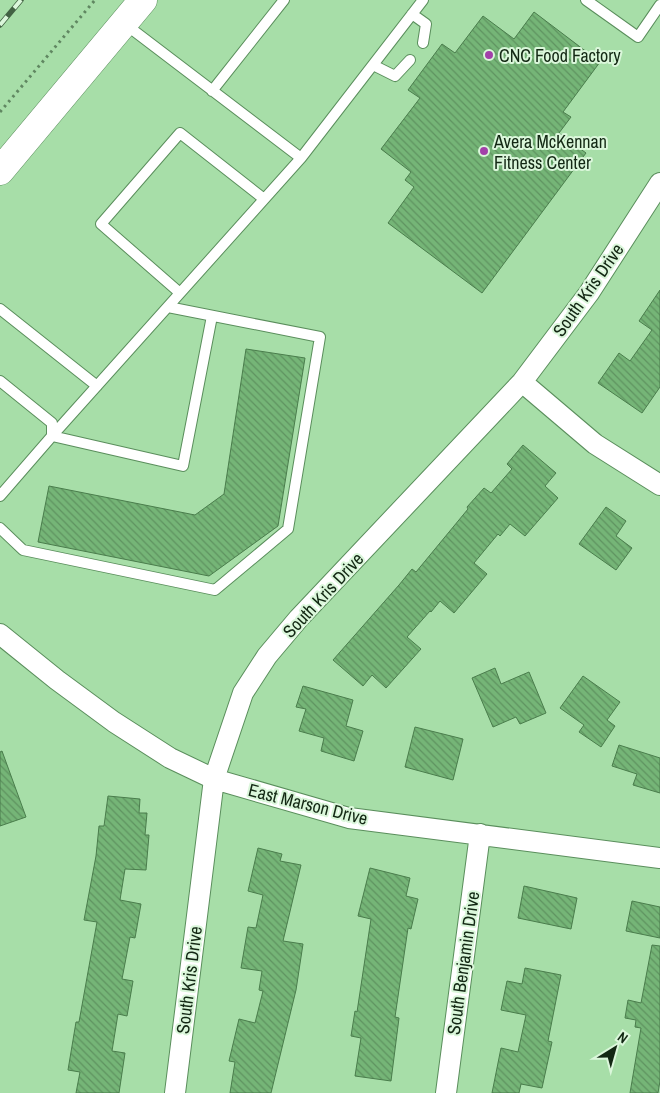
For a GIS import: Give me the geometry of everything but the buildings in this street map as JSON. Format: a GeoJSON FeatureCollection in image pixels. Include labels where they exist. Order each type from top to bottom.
{"type":"FeatureCollection","features":[{"type":"Feature","properties":{"kind":"main road"},"geometry":{"type":"LineString","coordinates":[[0,171],[143,0]]}},
{"type":"Feature","properties":{"kind":"street","name":"South Kris Drive"},"geometry":{"type":"LineString","coordinates":[[175,1093],[214,779],[243,693],[267,656],[299,618],[522,382],[589,293],[660,183]]}},
{"type":"Feature","properties":{"kind":"street"},"geometry":{"type":"LineString","coordinates":[[522,382],[594,444],[660,485]]}},
{"type":"Feature","properties":{"kind":"street","name":"East Marson Drive"},"geometry":{"type":"LineString","coordinates":[[0,634],[57,680],[114,722],[170,758],[214,779],[349,818],[660,858]]}},
{"type":"Feature","properties":{"kind":"street","name":"South Benjamin Drive"},"geometry":{"type":"LineString","coordinates":[[446,1093],[480,834]]}},
{"type":"Feature","properties":{"kind":"lane"},"geometry":{"type":"LineString","coordinates":[[212,91],[284,0]]}},
{"type":"Feature","properties":{"kind":"lane"},"geometry":{"type":"LineString","coordinates":[[1,492],[301,158],[423,0]]}},
{"type":"Feature","properties":{"kind":"lane"},"geometry":{"type":"LineString","coordinates":[[586,0],[638,37],[660,5]]}},
{"type":"Feature","properties":{"kind":"lane"},"geometry":{"type":"LineString","coordinates":[[412,14],[426,24],[424,44]]}},
{"type":"Feature","properties":{"kind":"lane"},"geometry":{"type":"LineString","coordinates":[[124,23],[301,158]]}},
{"type":"Feature","properties":{"kind":"lane"},"geometry":{"type":"LineString","coordinates":[[373,65],[395,76],[410,60]]}},
{"type":"Feature","properties":{"kind":"lane"},"geometry":{"type":"LineString","coordinates":[[180,293],[101,224],[180,133],[264,199]]}},
{"type":"Feature","properties":{"kind":"lane"},"geometry":{"type":"LineString","coordinates":[[0,528],[23,550],[215,590],[288,529],[320,337],[168,307]]}},
{"type":"Feature","properties":{"kind":"lane"},"geometry":{"type":"LineString","coordinates":[[0,309],[97,386]]}},
{"type":"Feature","properties":{"kind":"lane"},"geometry":{"type":"LineString","coordinates":[[52,436],[183,466],[212,316]]}},
{"type":"Feature","properties":{"kind":"lane"},"geometry":{"type":"LineString","coordinates":[[0,381],[52,423],[52,436]]}},
{"type":"Feature","properties":{"kind":"lane"},"geometry":{"type":"LineString","coordinates":[[0,480],[1,492]]}},
{"type":"Feature","properties":{"kind":"path"},"geometry":{"type":"LineString","coordinates":[[0,112],[95,0]]}},
{"type":"Feature","properties":{"kind":"railway"},"geometry":{"type":"LineString","coordinates":[[0,25],[21,0]]}},
{"type":"Feature","properties":{"kind":"place","name":"CNC Food Factory"},"geometry":{"type":"Point","coordinates":[489,55]}},
{"type":"Feature","properties":{"kind":"place","name":"Avera McKennan Fitness Center"},"geometry":{"type":"Point","coordinates":[484,151]}}]}
